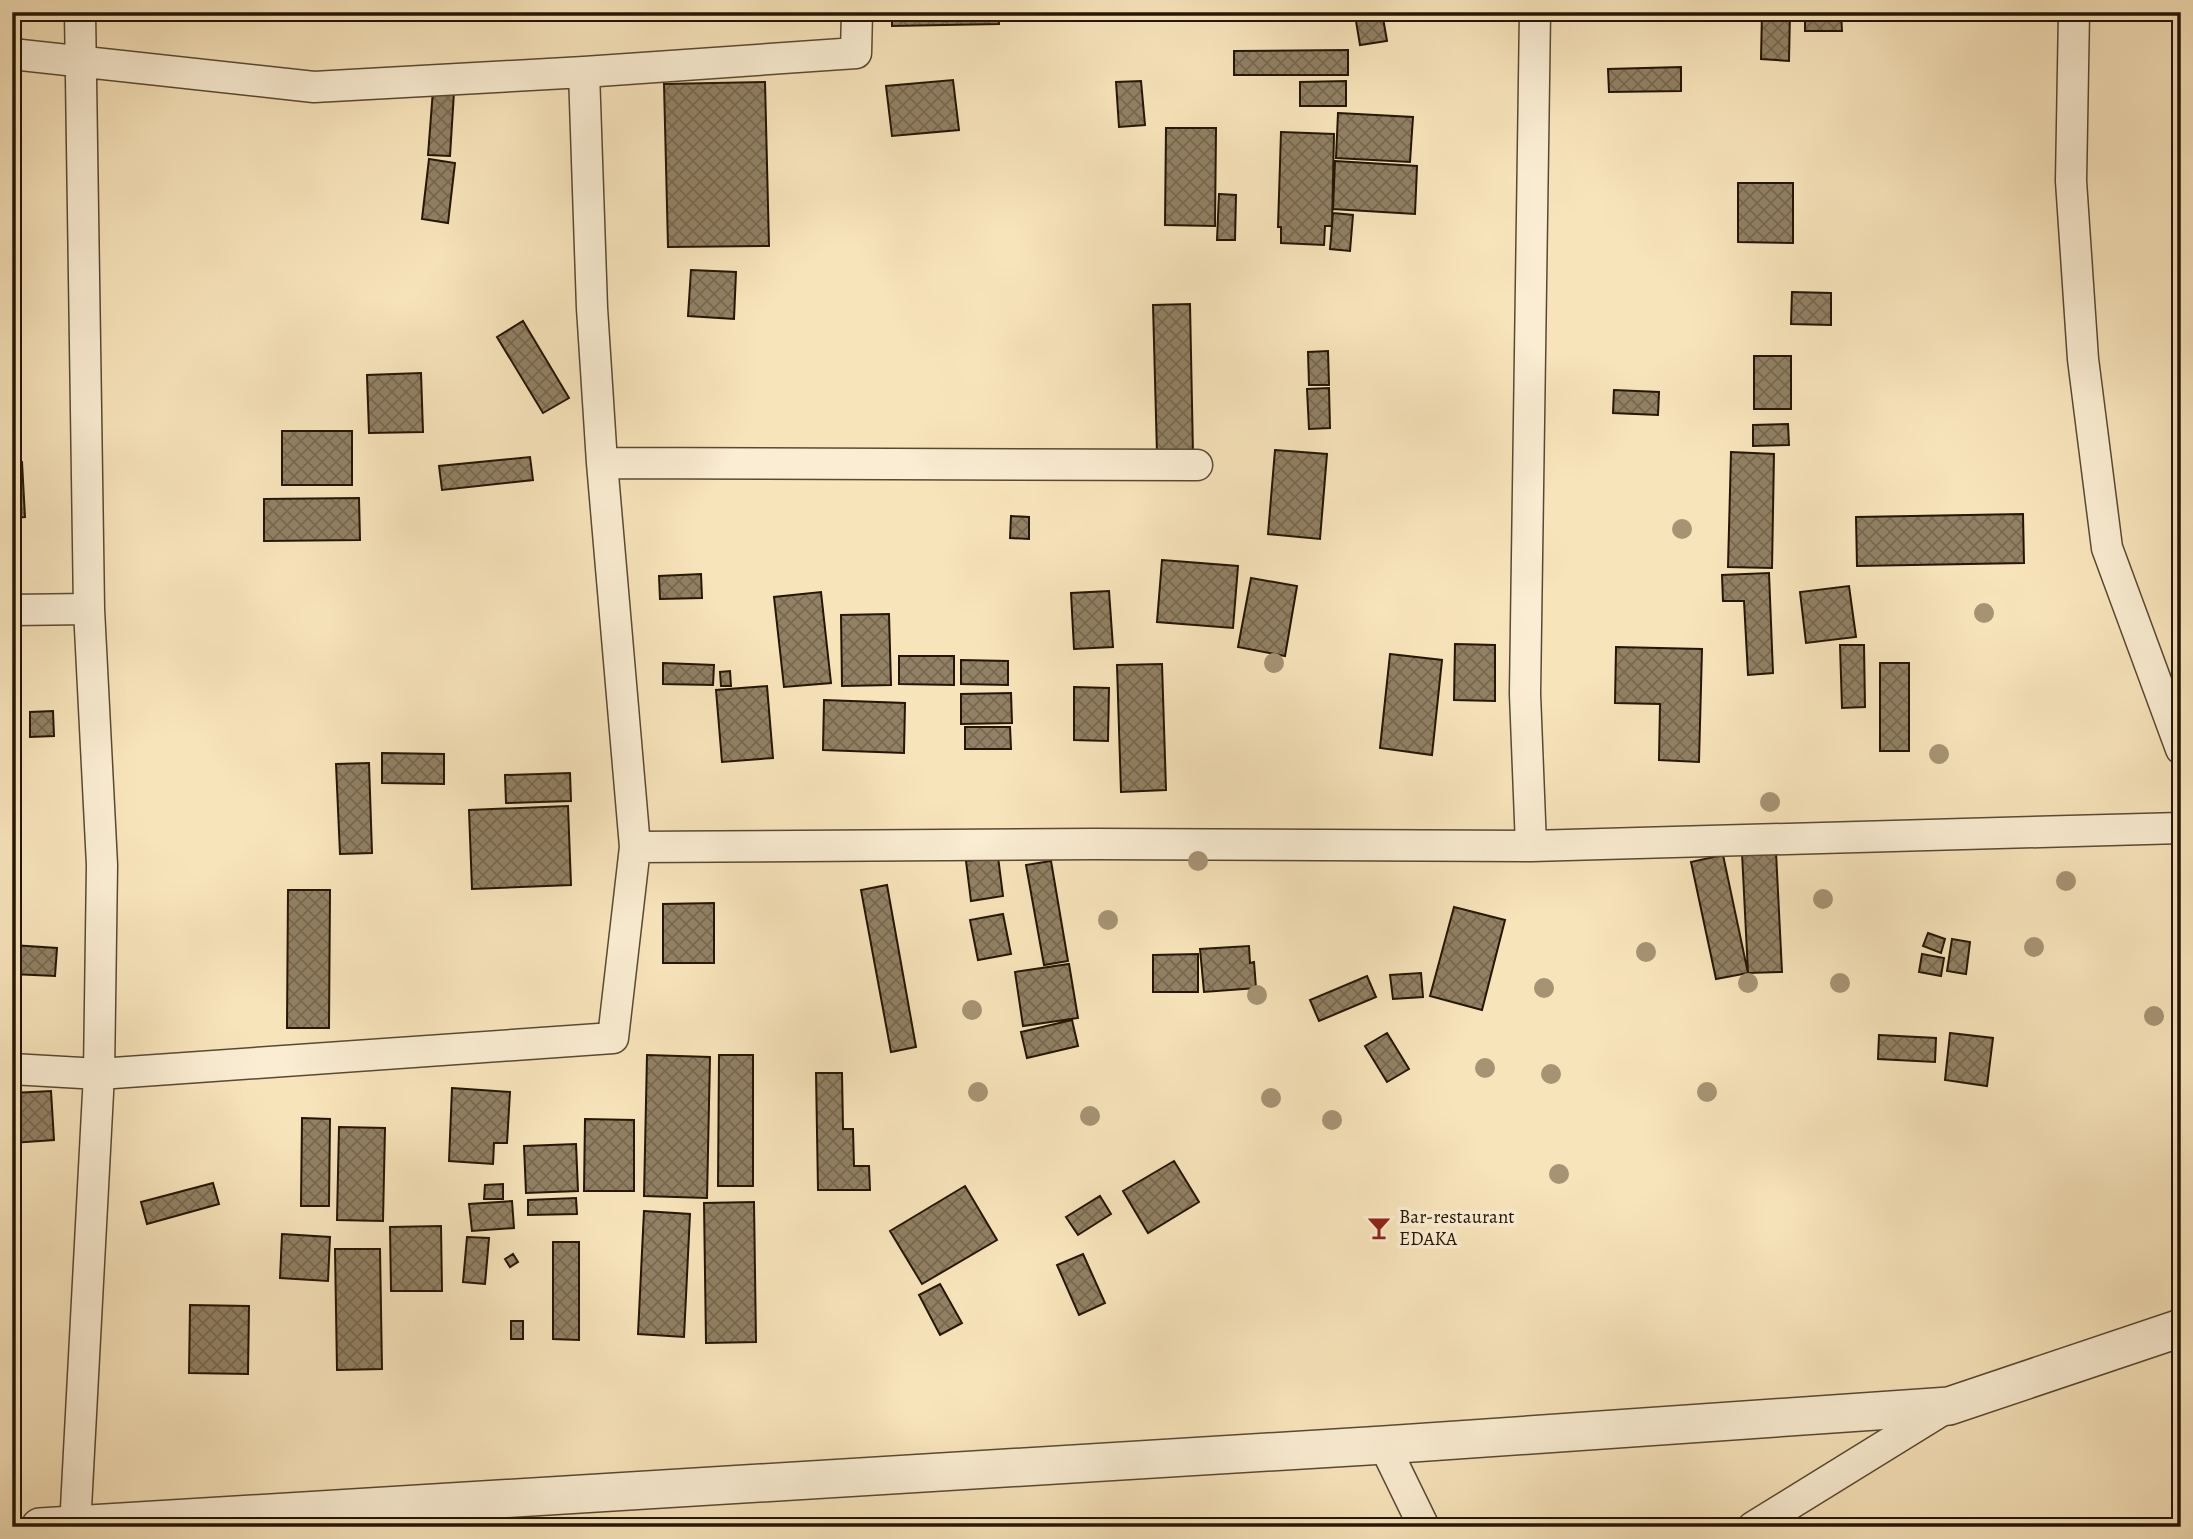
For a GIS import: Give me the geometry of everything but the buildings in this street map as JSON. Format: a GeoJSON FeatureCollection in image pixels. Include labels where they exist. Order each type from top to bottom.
{"type":"FeatureCollection","features":[{"type":"Feature","properties":{"kind":"street"},"geometry":{"type":"LineString","coordinates":[[80,12],[89,609],[102,865],[99,1074],[63,1526],[1384,1445],[1949,1406]]}},
{"type":"Feature","properties":{"kind":"street"},"geometry":{"type":"LineString","coordinates":[[12,54],[314,86],[584,72],[856,52],[858,12]]}},
{"type":"Feature","properties":{"kind":"street"},"geometry":{"type":"LineString","coordinates":[[1531,846],[1525,694],[1535,12]]}},
{"type":"Feature","properties":{"kind":"street"},"geometry":{"type":"LineString","coordinates":[[2074,12],[2071,181],[2083,359],[2107,548],[2181,749]]}},
{"type":"Feature","properties":{"kind":"street"},"geometry":{"type":"LineString","coordinates":[[12,1069],[99,1074],[613,1038],[635,847],[601,463],[592,307],[584,72]]}},
{"type":"Feature","properties":{"kind":"street"},"geometry":{"type":"LineString","coordinates":[[601,463],[1197,465]]}},
{"type":"Feature","properties":{"kind":"street"},"geometry":{"type":"LineString","coordinates":[[12,610],[89,609]]}},
{"type":"Feature","properties":{"kind":"street"},"geometry":{"type":"LineString","coordinates":[[635,847],[1094,844],[1531,846],[2181,828]]}},
{"type":"Feature","properties":{"kind":"street"},"geometry":{"type":"LineString","coordinates":[[1754,1527],[1949,1406],[2181,1328]]}},
{"type":"Feature","properties":{"kind":"street"},"geometry":{"type":"LineString","coordinates":[[1384,1445],[1424,1527]]}},
{"type":"Feature","properties":{"kind":"place","name":"Bar-restaurant EDAKA"},"geometry":{"type":"Point","coordinates":[1379,1228]}}]}
